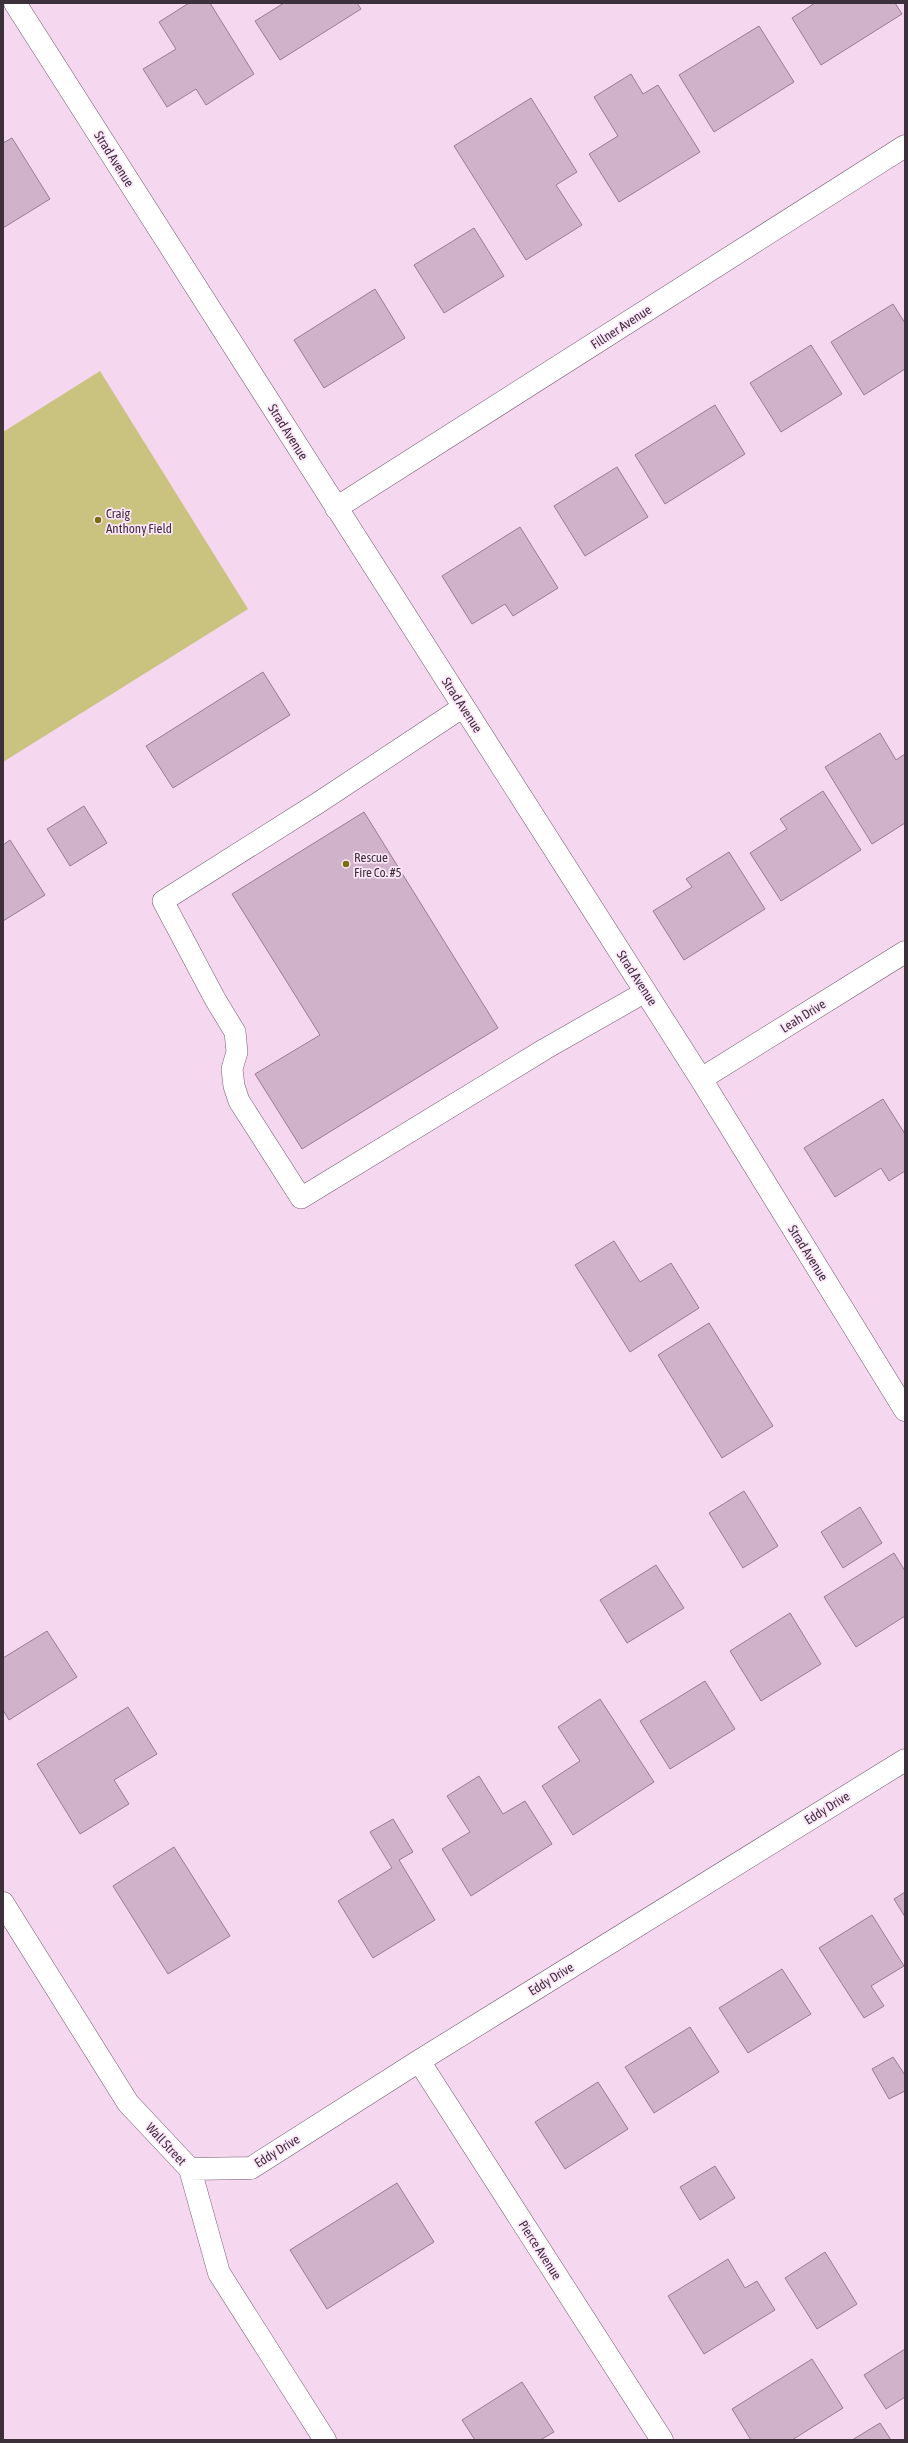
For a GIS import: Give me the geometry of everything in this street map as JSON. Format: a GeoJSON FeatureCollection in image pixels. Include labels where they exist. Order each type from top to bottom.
{"type":"FeatureCollection","features":[{"type":"Feature","properties":{"kind":"street","name":"Strad Avenue"},"geometry":{"type":"LineString","coordinates":[[15,3],[646,992],[905,1410]]}},
{"type":"Feature","properties":{"kind":"street","name":"Fillner Avenue"},"geometry":{"type":"LineString","coordinates":[[336,508],[905,146]]}},
{"type":"Feature","properties":{"kind":"street","name":"Leah Drive"},"geometry":{"type":"LineString","coordinates":[[701,1080],[905,952]]}},
{"type":"Feature","properties":{"kind":"street","name":"Eddy Drive"},"geometry":{"type":"LineString","coordinates":[[190,2169],[251,2168],[419,2061],[905,1760]]}},
{"type":"Feature","properties":{"kind":"street","name":"Wall Street"},"geometry":{"type":"LineString","coordinates":[[3,1903],[128,2103],[190,2169],[219,2273],[325,2440]]}},
{"type":"Feature","properties":{"kind":"street","name":"Pierce Avenue"},"geometry":{"type":"LineString","coordinates":[[419,2061],[662,2440]]}},
{"type":"Feature","properties":{"kind":"lane"},"geometry":{"type":"LineString","coordinates":[[463,707],[318,803],[164,901],[215,999],[235,1032],[237,1052],[232,1069],[234,1086],[248,1116],[301,1198],[545,1049],[646,992]]}},
{"type":"Feature","properties":{"kind":"shaded area","name":"Craig Anthony Field"},"geometry":{"type":"Polygon","coordinates":[[[100,371],[248,609],[3,762],[3,432],[100,371]]]}},
{"type":"Feature","properties":{"kind":"building"},"geometry":{"type":"Polygon","coordinates":[[[189,3],[210,3],[254,74],[206,105],[196,89],[167,107],[143,69],[176,49],[159,22],[189,3]]]}},
{"type":"Feature","properties":{"kind":"building"},"geometry":{"type":"Polygon","coordinates":[[[284,3],[357,3],[361,9],[280,60],[255,21],[284,3]]]}},
{"type":"Feature","properties":{"kind":"building"},"geometry":{"type":"Polygon","coordinates":[[[815,3],[895,3],[902,14],[821,65],[792,18],[815,3]]]}},
{"type":"Feature","properties":{"kind":"building"},"geometry":{"type":"Polygon","coordinates":[[[759,26],[794,82],[714,132],[679,75],[759,26]]]}},
{"type":"Feature","properties":{"kind":"building"},"geometry":{"type":"Polygon","coordinates":[[[631,74],[643,94],[658,85],[700,152],[619,202],[589,154],[618,136],[594,97],[631,74]]]}},
{"type":"Feature","properties":{"kind":"building"},"geometry":{"type":"Polygon","coordinates":[[[531,98],[577,172],[556,185],[582,225],[526,260],[454,146],[531,98]]]}},
{"type":"Feature","properties":{"kind":"building"},"geometry":{"type":"Polygon","coordinates":[[[12,138],[50,199],[3,228],[3,143],[12,138]]]}},
{"type":"Feature","properties":{"kind":"building"},"geometry":{"type":"Polygon","coordinates":[[[474,228],[504,276],[444,313],[414,265],[474,228]]]}},
{"type":"Feature","properties":{"kind":"building"},"geometry":{"type":"Polygon","coordinates":[[[375,289],[405,338],[324,388],[294,340],[375,289]]]}},
{"type":"Feature","properties":{"kind":"building"},"geometry":{"type":"Polygon","coordinates":[[[893,304],[905,323],[905,369],[864,395],[831,342],[893,304]]]}},
{"type":"Feature","properties":{"kind":"building"},"geometry":{"type":"Polygon","coordinates":[[[811,345],[842,394],[781,432],[750,383],[811,345]]]}},
{"type":"Feature","properties":{"kind":"building"},"geometry":{"type":"Polygon","coordinates":[[[715,405],[745,454],[665,504],[635,455],[715,405]]]}},
{"type":"Feature","properties":{"kind":"building"},"geometry":{"type":"Polygon","coordinates":[[[617,467],[648,517],[585,556],[554,506],[617,467]]]}},
{"type":"Feature","properties":{"kind":"building"},"geometry":{"type":"Polygon","coordinates":[[[520,527],[558,588],[513,616],[505,604],[472,624],[442,576],[520,527]]]}},
{"type":"Feature","properties":{"kind":"building"},"geometry":{"type":"Polygon","coordinates":[[[263,672],[290,715],[173,788],[146,746],[263,672]]]}},
{"type":"Feature","properties":{"kind":"building"},"geometry":{"type":"Polygon","coordinates":[[[880,733],[896,760],[905,754],[905,823],[872,844],[825,767],[880,733]]]}},
{"type":"Feature","properties":{"kind":"building"},"geometry":{"type":"Polygon","coordinates":[[[823,791],[861,850],[781,901],[750,853],[787,829],[780,819],[823,791]]]}},
{"type":"Feature","properties":{"kind":"building"},"geometry":{"type":"Polygon","coordinates":[[[84,806],[107,843],[70,866],[47,829],[84,806]]]}},
{"type":"Feature","properties":{"kind":"building"},"geometry":{"type":"Polygon","coordinates":[[[364,812],[498,1028],[302,1149],[255,1074],[320,1035],[232,894],[364,812]]]}},
{"type":"Feature","properties":{"kind":"building"},"geometry":{"type":"Polygon","coordinates":[[[10,840],[45,895],[3,921],[3,845],[10,840]]]}},
{"type":"Feature","properties":{"kind":"building"},"geometry":{"type":"Polygon","coordinates":[[[729,852],[765,909],[684,960],[653,911],[692,887],[686,879],[729,852]]]}},
{"type":"Feature","properties":{"kind":"building"},"geometry":{"type":"Polygon","coordinates":[[[883,1099],[905,1134],[905,1171],[889,1181],[881,1168],[835,1197],[804,1148],[883,1099]]]}},
{"type":"Feature","properties":{"kind":"building"},"geometry":{"type":"Polygon","coordinates":[[[614,1241],[640,1282],[671,1263],[699,1308],[630,1352],[575,1265],[614,1241]]]}},
{"type":"Feature","properties":{"kind":"building"},"geometry":{"type":"Polygon","coordinates":[[[709,1323],[773,1426],[722,1458],[658,1355],[709,1323]]]}},
{"type":"Feature","properties":{"kind":"building"},"geometry":{"type":"Polygon","coordinates":[[[744,1491],[778,1546],[743,1568],[709,1513],[744,1491]]]}},
{"type":"Feature","properties":{"kind":"building"},"geometry":{"type":"Polygon","coordinates":[[[860,1507],[882,1543],[843,1568],[821,1532],[860,1507]]]}},
{"type":"Feature","properties":{"kind":"building"},"geometry":{"type":"Polygon","coordinates":[[[894,1553],[905,1571],[905,1616],[856,1647],[824,1597],[894,1553]]]}},
{"type":"Feature","properties":{"kind":"building"},"geometry":{"type":"Polygon","coordinates":[[[656,1565],[684,1608],[627,1643],[600,1600],[656,1565]]]}},
{"type":"Feature","properties":{"kind":"building"},"geometry":{"type":"Polygon","coordinates":[[[790,1613],[821,1664],[761,1701],[730,1651],[790,1613]]]}},
{"type":"Feature","properties":{"kind":"building"},"geometry":{"type":"Polygon","coordinates":[[[47,1631],[77,1677],[9,1720],[3,1710],[3,1658],[47,1631]]]}},
{"type":"Feature","properties":{"kind":"building"},"geometry":{"type":"Polygon","coordinates":[[[705,1681],[735,1729],[670,1769],[640,1721],[705,1681]]]}},
{"type":"Feature","properties":{"kind":"building"},"geometry":{"type":"Polygon","coordinates":[[[600,1699],[654,1782],[573,1835],[542,1786],[580,1761],[558,1727],[600,1699]]]}},
{"type":"Feature","properties":{"kind":"building"},"geometry":{"type":"Polygon","coordinates":[[[128,1707],[157,1754],[114,1780],[129,1804],[80,1834],[37,1764],[128,1707]]]}},
{"type":"Feature","properties":{"kind":"building"},"geometry":{"type":"Polygon","coordinates":[[[479,1776],[503,1814],[525,1801],[552,1844],[471,1896],[442,1849],[470,1832],[447,1796],[479,1776]]]}},
{"type":"Feature","properties":{"kind":"building"},"geometry":{"type":"Polygon","coordinates":[[[393,1819],[413,1852],[399,1860],[435,1920],[373,1958],[338,1901],[392,1868],[370,1832],[393,1819]]]}},
{"type":"Feature","properties":{"kind":"building"},"geometry":{"type":"Polygon","coordinates":[[[174,1847],[230,1936],[168,1974],[113,1886],[174,1847]]]}},
{"type":"Feature","properties":{"kind":"building"},"geometry":{"type":"Polygon","coordinates":[[[905,1892],[905,1917],[894,1899],[905,1892]]]}},
{"type":"Feature","properties":{"kind":"building"},"geometry":{"type":"Polygon","coordinates":[[[872,1915],[904,1966],[871,1986],[884,2006],[864,2018],[819,1948],[872,1915]]]}},
{"type":"Feature","properties":{"kind":"building"},"geometry":{"type":"Polygon","coordinates":[[[782,1969],[811,2014],[748,2053],[719,2008],[782,1969]]]}},
{"type":"Feature","properties":{"kind":"building"},"geometry":{"type":"Polygon","coordinates":[[[690,2027],[719,2072],[654,2113],[625,2067],[690,2027]]]}},
{"type":"Feature","properties":{"kind":"building"},"geometry":{"type":"Polygon","coordinates":[[[893,2057],[905,2075],[905,2091],[889,2099],[872,2069],[893,2057]]]}},
{"type":"Feature","properties":{"kind":"building"},"geometry":{"type":"Polygon","coordinates":[[[598,2082],[628,2129],[565,2169],[535,2122],[598,2082]]]}},
{"type":"Feature","properties":{"kind":"building"},"geometry":{"type":"Polygon","coordinates":[[[715,2166],[735,2198],[700,2220],[680,2187],[715,2166]]]}},
{"type":"Feature","properties":{"kind":"building"},"geometry":{"type":"Polygon","coordinates":[[[397,2183],[434,2242],[327,2309],[290,2250],[397,2183]]]}},
{"type":"Feature","properties":{"kind":"building"},"geometry":{"type":"Polygon","coordinates":[[[825,2252],[857,2304],[817,2329],[785,2278],[825,2252]]]}},
{"type":"Feature","properties":{"kind":"building"},"geometry":{"type":"Polygon","coordinates":[[[728,2259],[745,2288],[757,2281],[775,2310],[704,2354],[668,2296],[728,2259]]]}},
{"type":"Feature","properties":{"kind":"building"},"geometry":{"type":"Polygon","coordinates":[[[905,2349],[905,2397],[886,2409],[864,2375],[905,2349]]]}},
{"type":"Feature","properties":{"kind":"building"},"geometry":{"type":"Polygon","coordinates":[[[812,2359],[843,2408],[792,2440],[751,2440],[732,2409],[812,2359]]]}},
{"type":"Feature","properties":{"kind":"building"},"geometry":{"type":"Polygon","coordinates":[[[522,2382],[554,2432],[540,2440],[475,2440],[462,2420],[522,2382]]]}},
{"type":"Feature","properties":{"kind":"building"},"geometry":{"type":"Polygon","coordinates":[[[880,2423],[891,2440],[852,2440],[880,2423]]]}},
{"type":"Feature","properties":{"kind":"place","name":"Craig Anthony Field"},"geometry":{"type":"Point","coordinates":[98,520]}},
{"type":"Feature","properties":{"kind":"place","name":"Rescue Fire Co. #5"},"geometry":{"type":"Point","coordinates":[346,864]}}]}
